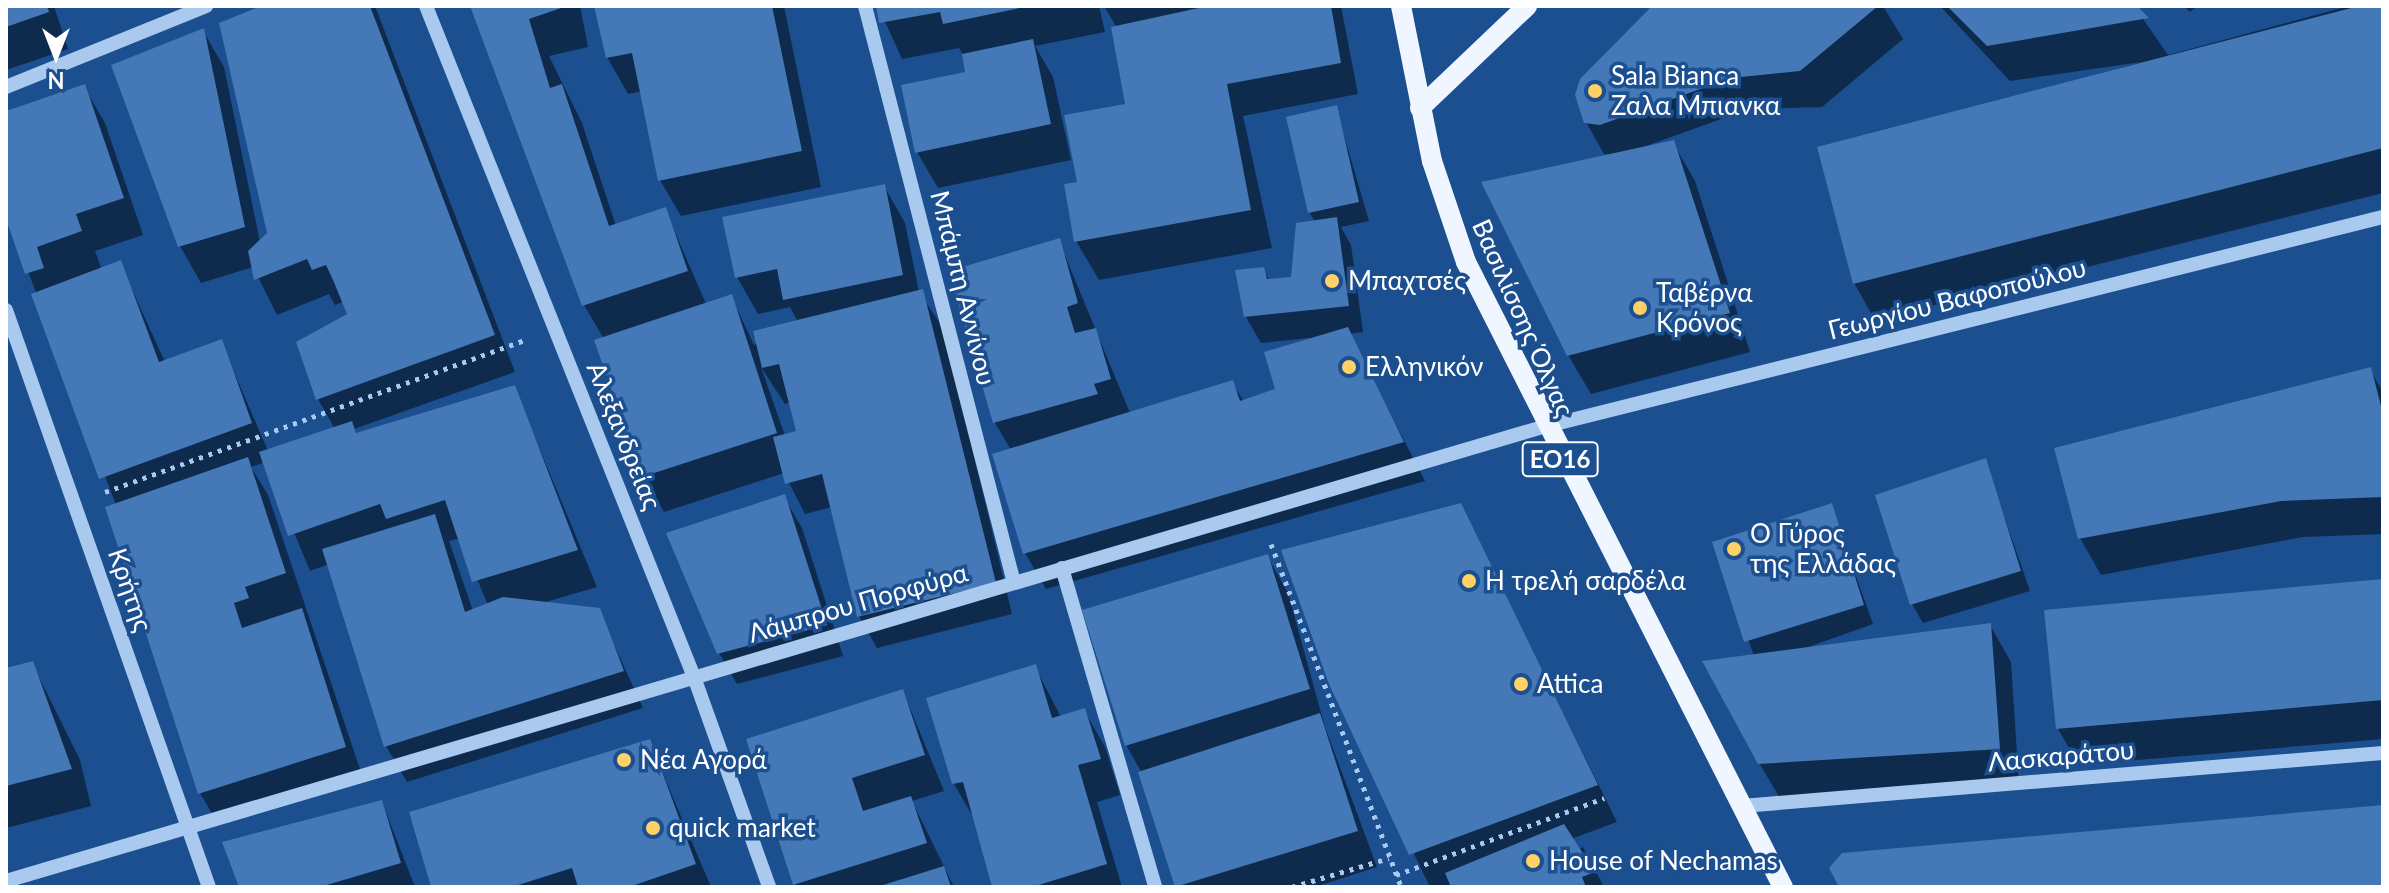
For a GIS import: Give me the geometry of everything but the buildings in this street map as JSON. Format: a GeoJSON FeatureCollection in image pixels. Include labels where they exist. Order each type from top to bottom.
{"type":"FeatureCollection","features":[{"type":"Feature","properties":{"kind":"main road","name":"Βασιλίσσης Όλγας"},"geometry":{"type":"LineString","coordinates":[[1401,6],[1420,108],[1466,262],[1543,427],[1783,887]]}},
{"type":"Feature","properties":{"kind":"main road"},"geometry":{"type":"LineString","coordinates":[[1420,108],[1527,6]]}},
{"type":"Feature","properties":{"kind":"street"},"geometry":{"type":"LineString","coordinates":[[6,87],[206,6]]}},
{"type":"Feature","properties":{"kind":"street","name":"Αλεξανδρείας"},"geometry":{"type":"LineString","coordinates":[[426,6],[694,677],[769,887]]}},
{"type":"Feature","properties":{"kind":"street","name":"Μπάμπη Αννίνου"},"geometry":{"type":"LineString","coordinates":[[865,6],[1014,583]]}},
{"type":"Feature","properties":{"kind":"street","name":"Γεωργίου Βαφοπούλου"},"geometry":{"type":"LineString","coordinates":[[1543,427],[2383,217]]}},
{"type":"Feature","properties":{"kind":"street","name":"Κρήτης"},"geometry":{"type":"LineString","coordinates":[[6,310],[209,887]]}},
{"type":"Feature","properties":{"kind":"street","name":"Λάμπρου Πορφύρα"},"geometry":{"type":"LineString","coordinates":[[6,881],[1543,427]]}},
{"type":"Feature","properties":{"kind":"street"},"geometry":{"type":"LineString","coordinates":[[1062,568],[1155,887]]}},
{"type":"Feature","properties":{"kind":"street","name":"Λασκαράτου"},"geometry":{"type":"LineString","coordinates":[[1742,806],[2383,753]]}},
{"type":"Feature","properties":{"kind":"path"},"geometry":{"type":"LineString","coordinates":[[74,503],[555,329]]}},
{"type":"Feature","properties":{"kind":"path"},"geometry":{"type":"LineString","coordinates":[[1258,511],[1401,887]]}},
{"type":"Feature","properties":{"kind":"path"},"geometry":{"type":"LineString","coordinates":[[1396,875],[1604,798]]}},
{"type":"Feature","properties":{"kind":"path"},"geometry":{"type":"LineString","coordinates":[[1292,887],[1389,858]]}},
{"type":"Feature","properties":{"kind":"place","name":"Sala Bianca Ζαλα Μπιανκα"},"geometry":{"type":"Point","coordinates":[1595,91]}},
{"type":"Feature","properties":{"kind":"place","name":"Μπαχτσές"},"geometry":{"type":"Point","coordinates":[1332,281]}},
{"type":"Feature","properties":{"kind":"place","name":"Ταβέρνα Κρόνος"},"geometry":{"type":"Point","coordinates":[1640,308]}},
{"type":"Feature","properties":{"kind":"place","name":"Ελληνικόν"},"geometry":{"type":"Point","coordinates":[1349,367]}},
{"type":"Feature","properties":{"kind":"place","name":"Ο Γύρος της Ελλάδας"},"geometry":{"type":"Point","coordinates":[1734,549]}},
{"type":"Feature","properties":{"kind":"place","name":"Η τρελή σαρδέλα"},"geometry":{"type":"Point","coordinates":[1469,581]}},
{"type":"Feature","properties":{"kind":"place","name":"Attica"},"geometry":{"type":"Point","coordinates":[1521,684]}},
{"type":"Feature","properties":{"kind":"place","name":"Νέα Αγορά"},"geometry":{"type":"Point","coordinates":[624,760]}},
{"type":"Feature","properties":{"kind":"place","name":"quick market"},"geometry":{"type":"Point","coordinates":[653,828]}},
{"type":"Feature","properties":{"kind":"place","name":"House of Nechamas"},"geometry":{"type":"Point","coordinates":[1533,861]}}]}
